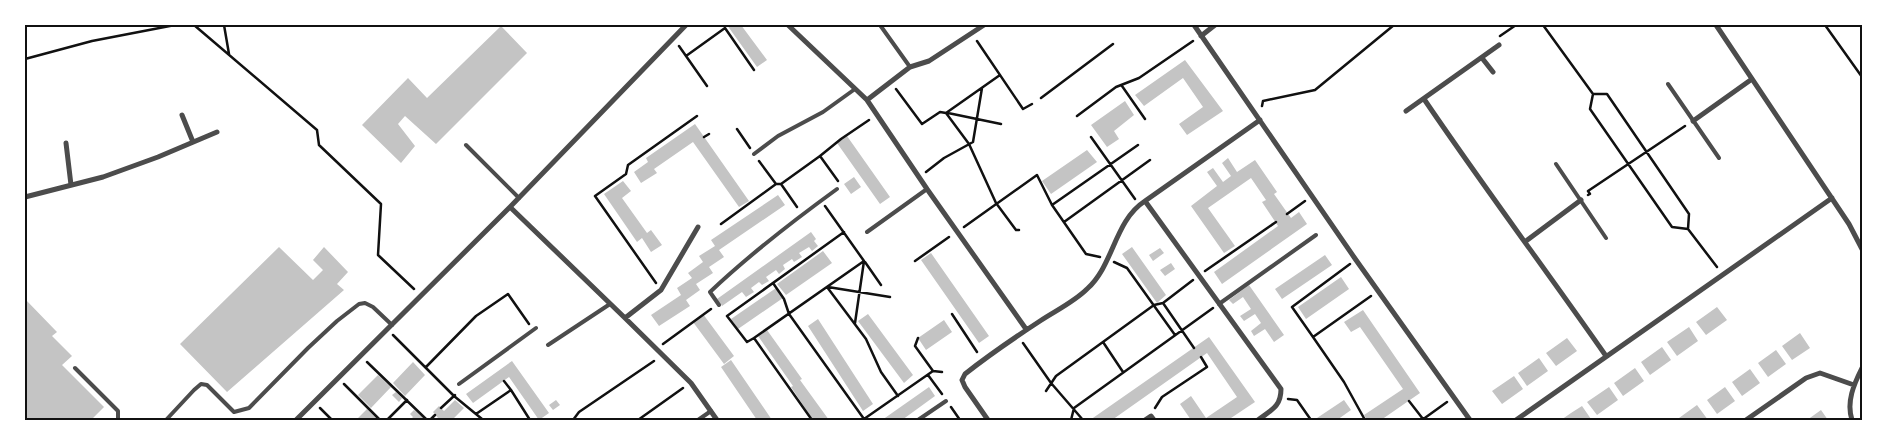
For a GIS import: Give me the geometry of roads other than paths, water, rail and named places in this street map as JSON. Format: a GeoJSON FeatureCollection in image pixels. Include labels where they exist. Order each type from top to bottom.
{"type":"FeatureCollection","features":[{"type":"Feature","properties":{"kind":"street"},"geometry":{"type":"LineString","coordinates":[[296,420],[519,198],[686,25]]}},
{"type":"Feature","properties":{"kind":"street"},"geometry":{"type":"LineString","coordinates":[[788,25],[867,100],[919,178],[1026,330]]}},
{"type":"Feature","properties":{"kind":"street"},"geometry":{"type":"LineString","coordinates":[[867,100],[910,67],[929,61],[984,25]]}},
{"type":"Feature","properties":{"kind":"street"},"geometry":{"type":"LineString","coordinates":[[1194,25],[1356,260],[1470,420]]}},
{"type":"Feature","properties":{"kind":"street"},"geometry":{"type":"LineString","coordinates":[[1201,36],[1215,25]]}},
{"type":"Feature","properties":{"kind":"street"},"geometry":{"type":"LineString","coordinates":[[1716,25],[1849,224],[1862,249]]}},
{"type":"Feature","properties":{"kind":"street"},"geometry":{"type":"LineString","coordinates":[[1406,111],[1499,45]]}},
{"type":"Feature","properties":{"kind":"street"},"geometry":{"type":"LineString","coordinates":[[1482,58],[1493,72]]}},
{"type":"Feature","properties":{"kind":"street"},"geometry":{"type":"LineString","coordinates":[[1693,121],[1752,79]]}},
{"type":"Feature","properties":{"kind":"street"},"geometry":{"type":"LineString","coordinates":[[1424,99],[1606,356]]}},
{"type":"Feature","properties":{"kind":"street"},"geometry":{"type":"LineString","coordinates":[[182,115],[193,142]]}},
{"type":"Feature","properties":{"kind":"street"},"geometry":{"type":"LineString","coordinates":[[988,420],[965,387],[962,380],[965,374],[1017,336],[1087,290],[1108,260],[1127,218],[1139,205],[1260,120]]}},
{"type":"Feature","properties":{"kind":"street"},"geometry":{"type":"LineString","coordinates":[[25,197],[103,177],[217,132]]}},
{"type":"Feature","properties":{"kind":"street"},"geometry":{"type":"LineString","coordinates":[[66,143],[71,185]]}},
{"type":"Feature","properties":{"kind":"street"},"geometry":{"type":"LineString","coordinates":[[1516,420],[1832,198]]}},
{"type":"Feature","properties":{"kind":"street"},"geometry":{"type":"LineString","coordinates":[[1526,241],[1580,200]]}},
{"type":"Feature","properties":{"kind":"street"},"geometry":{"type":"LineString","coordinates":[[1145,201],[1281,389],[1281,398],[1278,404],[1258,420]]}},
{"type":"Feature","properties":{"kind":"street"},"geometry":{"type":"LineString","coordinates":[[510,207],[691,383],[717,420]]}},
{"type":"Feature","properties":{"kind":"street"},"geometry":{"type":"LineString","coordinates":[[625,318],[661,290],[698,227]]}},
{"type":"Feature","properties":{"kind":"street"},"geometry":{"type":"LineString","coordinates":[[1852,420],[1850,398],[1862,368]]}},
{"type":"Feature","properties":{"kind":"street"},"geometry":{"type":"LineString","coordinates":[[1746,420],[1806,378],[1820,373],[1854,385]]}},
{"type":"Feature","properties":{"kind":"street"},"geometry":{"type":"LineString","coordinates":[[1145,420],[1152,418]]}},
{"type":"Feature","properties":{"kind":"lane"},"geometry":{"type":"LineString","coordinates":[[880,25],[910,67]]}},
{"type":"Feature","properties":{"kind":"lane"},"geometry":{"type":"LineString","coordinates":[[1668,84],[1719,158]]}},
{"type":"Feature","properties":{"kind":"lane"},"geometry":{"type":"LineString","coordinates":[[754,154],[778,136],[824,112],[855,89]]}},
{"type":"Feature","properties":{"kind":"lane"},"geometry":{"type":"LineString","coordinates":[[466,145],[519,198]]}},
{"type":"Feature","properties":{"kind":"lane"},"geometry":{"type":"LineString","coordinates":[[1556,164],[1606,238]]}},
{"type":"Feature","properties":{"kind":"lane"},"geometry":{"type":"LineString","coordinates":[[719,305],[710,292],[738,266],[837,189]]}},
{"type":"Feature","properties":{"kind":"lane"},"geometry":{"type":"LineString","coordinates":[[867,232],[927,189]]}},
{"type":"Feature","properties":{"kind":"lane"},"geometry":{"type":"LineString","coordinates":[[1219,304],[1316,235]]}},
{"type":"Feature","properties":{"kind":"lane"},"geometry":{"type":"LineString","coordinates":[[166,420],[202,384],[207,384],[234,412],[249,408],[308,348],[337,321],[360,304],[365,303],[373,307],[392,325]]}},
{"type":"Feature","properties":{"kind":"lane"},"geometry":{"type":"LineString","coordinates":[[548,345],[610,304]]}},
{"type":"Feature","properties":{"kind":"lane"},"geometry":{"type":"LineString","coordinates":[[459,384],[536,328]]}},
{"type":"Feature","properties":{"kind":"lane"},"geometry":{"type":"LineString","coordinates":[[75,368],[118,411],[118,420]]}},
{"type":"Feature","properties":{"kind":"lane"},"geometry":{"type":"LineString","coordinates":[[918,420],[946,401]]}},
{"type":"Feature","properties":{"kind":"lane"},"geometry":{"type":"LineString","coordinates":[[698,420],[711,411]]}}]}
